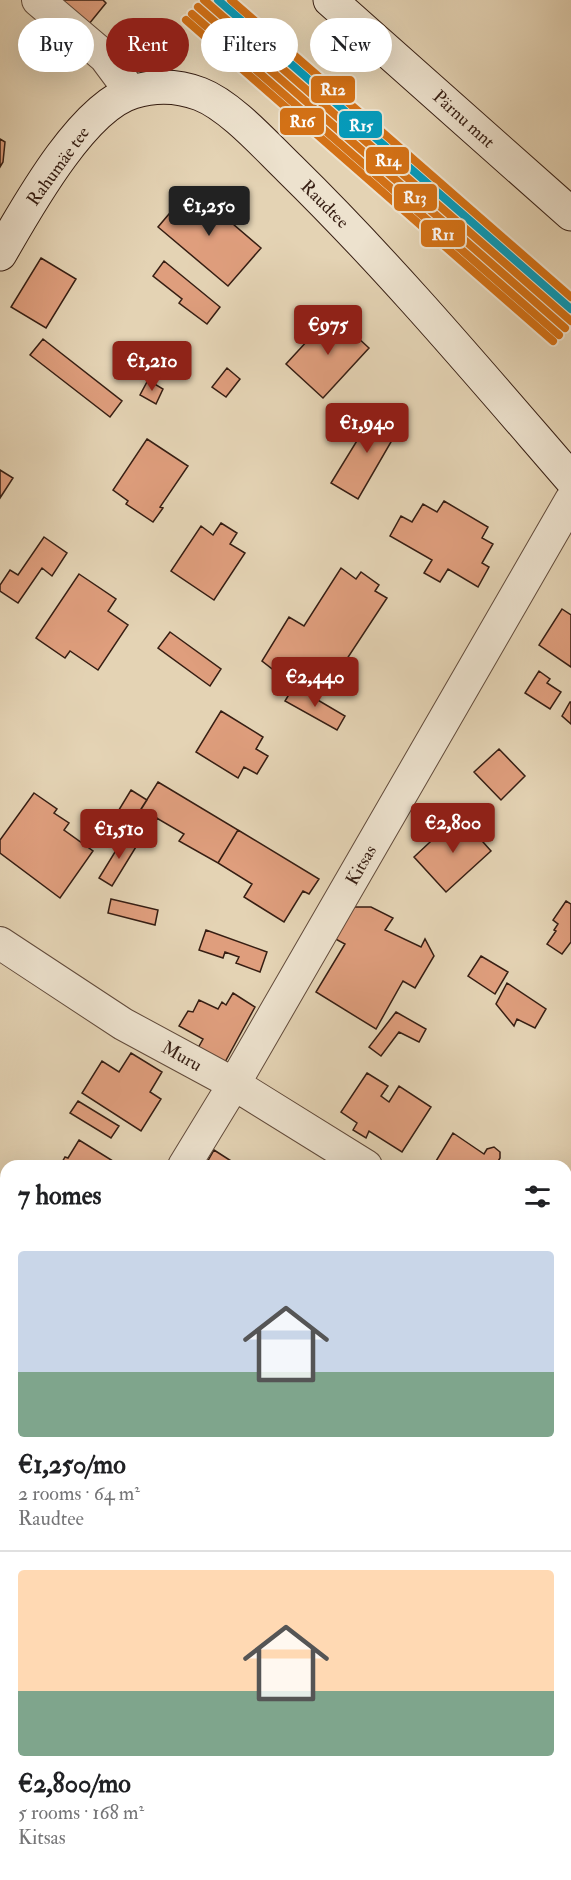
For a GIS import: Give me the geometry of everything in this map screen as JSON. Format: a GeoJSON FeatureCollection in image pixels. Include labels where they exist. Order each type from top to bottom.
{"type":"FeatureCollection","features":[{"type":"Feature","properties":{"kind":"street"},"geometry":{"type":"LineString","coordinates":[[38,0],[105,57],[131,92]]}},
{"type":"Feature","properties":{"kind":"street","name":"Pärnu mnt"},"geometry":{"type":"LineString","coordinates":[[330,0],[571,214]]}},
{"type":"Feature","properties":{"kind":"street","name":"Raudtee"},"geometry":{"type":"LineString","coordinates":[[131,92],[150,88],[176,88],[201,94],[222,106],[254,134],[406,289],[571,479]]}},
{"type":"Feature","properties":{"kind":"street","name":"Rahumäe tee"},"geometry":{"type":"LineString","coordinates":[[0,254],[34,195],[86,125],[104,107],[131,92]]}},
{"type":"Feature","properties":{"kind":"street","name":"Kitsas"},"geometry":{"type":"LineString","coordinates":[[188,1160],[234,1084],[571,500]]}},
{"type":"Feature","properties":{"kind":"street","name":"Muru"},"geometry":{"type":"LineString","coordinates":[[0,943],[123,1024],[234,1084],[356,1160]]}},
{"type":"Feature","properties":{"kind":"building"},"geometry":{"type":"Polygon","coordinates":[[[61,0],[103,0],[106,3],[94,18],[82,18],[61,0]]]}},
{"type":"Feature","properties":{"kind":"building"},"geometry":{"type":"Polygon","coordinates":[[[0,139],[5,142],[3,162],[0,167],[0,139]]]}},
{"type":"Feature","properties":{"kind":"building"},"geometry":{"type":"Polygon","coordinates":[[[191,188],[261,248],[228,286],[158,227],[191,188]]]}},
{"type":"Feature","properties":{"kind":"building"},"geometry":{"type":"Polygon","coordinates":[[[41,258],[76,279],[46,328],[11,307],[41,258]]]}},
{"type":"Feature","properties":{"kind":"building"},"geometry":{"type":"Polygon","coordinates":[[[164,261],[220,307],[207,324],[179,303],[182,299],[153,276],[164,261]]]}},
{"type":"Feature","properties":{"kind":"building"},"geometry":{"type":"Polygon","coordinates":[[[332,314],[369,348],[323,398],[286,364],[332,314]]]}},
{"type":"Feature","properties":{"kind":"building"},"geometry":{"type":"Polygon","coordinates":[[[43,339],[122,401],[110,417],[30,355],[43,339]]]}},
{"type":"Feature","properties":{"kind":"building"},"geometry":{"type":"Polygon","coordinates":[[[227,368],[240,379],[226,397],[212,387],[227,368]]]}},
{"type":"Feature","properties":{"kind":"building"},"geometry":{"type":"Polygon","coordinates":[[[148,380],[163,389],[156,404],[140,395],[148,380]]]}},
{"type":"Feature","properties":{"kind":"building"},"geometry":{"type":"Polygon","coordinates":[[[377,408],[402,423],[358,499],[331,483],[377,408]]]}},
{"type":"Feature","properties":{"kind":"building"},"geometry":{"type":"Polygon","coordinates":[[[147,439],[188,466],[160,507],[163,508],[153,522],[126,504],[128,501],[113,490],[147,439]]]}},
{"type":"Feature","properties":{"kind":"building"},"geometry":{"type":"Polygon","coordinates":[[[0,470],[13,478],[0,498],[0,470]]]}},
{"type":"Feature","properties":{"kind":"building"},"geometry":{"type":"Polygon","coordinates":[[[444,501],[488,527],[482,538],[493,544],[482,563],[489,567],[478,587],[448,569],[440,582],[424,573],[432,560],[390,536],[401,516],[412,522],[423,504],[437,512],[444,501]]]}},
{"type":"Feature","properties":{"kind":"building"},"geometry":{"type":"Polygon","coordinates":[[[221,523],[237,533],[230,544],[245,553],[214,600],[171,571],[201,526],[213,535],[221,523]]]}},
{"type":"Feature","properties":{"kind":"building"},"geometry":{"type":"Polygon","coordinates":[[[44,537],[67,553],[52,576],[42,568],[18,603],[0,591],[0,585],[10,570],[18,575],[44,537]]]}},
{"type":"Feature","properties":{"kind":"building"},"geometry":{"type":"Polygon","coordinates":[[[341,568],[356,579],[361,572],[379,585],[375,591],[387,598],[337,674],[310,659],[294,686],[262,661],[289,617],[304,626],[341,568]]]}},
{"type":"Feature","properties":{"kind":"building"},"geometry":{"type":"Polygon","coordinates":[[[79,574],[116,599],[108,611],[128,625],[98,670],[70,651],[65,658],[36,638],[79,574]]]}},
{"type":"Feature","properties":{"kind":"building"},"geometry":{"type":"Polygon","coordinates":[[[562,609],[571,615],[571,667],[539,645],[562,609]]]}},
{"type":"Feature","properties":{"kind":"building"},"geometry":{"type":"Polygon","coordinates":[[[170,632],[221,669],[210,686],[158,648],[170,632]]]}},
{"type":"Feature","properties":{"kind":"building"},"geometry":{"type":"Polygon","coordinates":[[[539,671],[550,679],[547,683],[561,692],[550,709],[525,693],[539,671]]]}},
{"type":"Feature","properties":{"kind":"building"},"geometry":{"type":"Polygon","coordinates":[[[294,686],[345,716],[337,730],[285,701],[294,686]]]}},
{"type":"Feature","properties":{"kind":"building"},"geometry":{"type":"Polygon","coordinates":[[[571,702],[571,724],[562,716],[571,702]]]}},
{"type":"Feature","properties":{"kind":"building"},"geometry":{"type":"Polygon","coordinates":[[[221,711],[263,737],[256,749],[268,756],[257,774],[244,767],[238,778],[196,752],[221,711]]]}},
{"type":"Feature","properties":{"kind":"building"},"geometry":{"type":"Polygon","coordinates":[[[499,749],[525,776],[501,800],[474,772],[499,749]]]}},
{"type":"Feature","properties":{"kind":"building"},"geometry":{"type":"Polygon","coordinates":[[[158,782],[238,830],[218,863],[179,841],[184,834],[141,809],[158,782]]]}},
{"type":"Feature","properties":{"kind":"building"},"geometry":{"type":"Polygon","coordinates":[[[131,790],[147,800],[130,827],[114,818],[131,790]]]}},
{"type":"Feature","properties":{"kind":"building"},"geometry":{"type":"Polygon","coordinates":[[[34,793],[57,809],[54,813],[69,823],[64,830],[93,851],[60,898],[0,853],[0,840],[34,793]]]}},
{"type":"Feature","properties":{"kind":"building"},"geometry":{"type":"Polygon","coordinates":[[[141,809],[157,818],[142,844],[126,834],[141,809]]]}},
{"type":"Feature","properties":{"kind":"building"},"geometry":{"type":"Polygon","coordinates":[[[459,815],[491,851],[446,892],[414,857],[459,815]]]}},
{"type":"Feature","properties":{"kind":"building"},"geometry":{"type":"Polygon","coordinates":[[[238,830],[319,879],[309,894],[303,891],[284,922],[244,897],[252,884],[218,863],[238,830]]]}},
{"type":"Feature","properties":{"kind":"building"},"geometry":{"type":"Polygon","coordinates":[[[126,834],[139,842],[112,886],[99,878],[126,834]]]}},
{"type":"Feature","properties":{"kind":"building"},"geometry":{"type":"Polygon","coordinates":[[[111,899],[158,910],[155,925],[108,913],[111,899]]]}},
{"type":"Feature","properties":{"kind":"building"},"geometry":{"type":"Polygon","coordinates":[[[566,901],[571,904],[571,942],[562,954],[547,944],[558,924],[553,920],[566,901]]]}},
{"type":"Feature","properties":{"kind":"building"},"geometry":{"type":"Polygon","coordinates":[[[354,907],[371,907],[393,918],[385,930],[421,947],[425,939],[434,956],[415,988],[403,981],[376,1029],[316,992],[345,944],[330,936],[354,907]]]}},
{"type":"Feature","properties":{"kind":"building"},"geometry":{"type":"Polygon","coordinates":[[[206,930],[267,952],[260,972],[236,963],[239,957],[225,952],[223,958],[199,950],[206,930]]]}},
{"type":"Feature","properties":{"kind":"building"},"geometry":{"type":"Polygon","coordinates":[[[481,956],[508,972],[495,994],[468,976],[481,956]]]}},
{"type":"Feature","properties":{"kind":"building"},"geometry":{"type":"Polygon","coordinates":[[[507,983],[546,1009],[535,1028],[517,1019],[514,1026],[496,1004],[507,983]]]}},
{"type":"Feature","properties":{"kind":"building"},"geometry":{"type":"Polygon","coordinates":[[[233,993],[255,1007],[224,1064],[198,1048],[203,1039],[179,1026],[188,1011],[193,1012],[199,1000],[218,1009],[222,1002],[226,1005],[233,993]]]}},
{"type":"Feature","properties":{"kind":"building"},"geometry":{"type":"Polygon","coordinates":[[[396,1012],[426,1029],[419,1042],[399,1032],[381,1056],[369,1047],[396,1012]]]}},
{"type":"Feature","properties":{"kind":"building"},"geometry":{"type":"Polygon","coordinates":[[[131,1053],[162,1072],[150,1092],[161,1099],[141,1131],[82,1093],[102,1061],[119,1072],[131,1053]]]}},
{"type":"Feature","properties":{"kind":"building"},"geometry":{"type":"Polygon","coordinates":[[[367,1073],[388,1086],[381,1096],[389,1102],[399,1086],[431,1107],[402,1152],[369,1131],[366,1138],[353,1130],[357,1123],[341,1112],[367,1073]]]}},
{"type":"Feature","properties":{"kind":"building"},"geometry":{"type":"Polygon","coordinates":[[[78,1101],[119,1126],[111,1138],[70,1113],[78,1101]]]}},
{"type":"Feature","properties":{"kind":"building"},"geometry":{"type":"Polygon","coordinates":[[[453,1133],[484,1154],[487,1149],[494,1147],[500,1152],[499,1160],[437,1160],[453,1133]]]}},
{"type":"Feature","properties":{"kind":"building"},"geometry":{"type":"Polygon","coordinates":[[[79,1140],[111,1160],[63,1160],[65,1157],[68,1158],[79,1140]]]}},
{"type":"Feature","properties":{"kind":"building"},"geometry":{"type":"Polygon","coordinates":[[[214,1150],[230,1160],[208,1160],[214,1150]]]}},
{"type":"Feature","properties":{"kind":"transit line","name":"R14"},"geometry":{"type":"LineString","coordinates":[[204,0],[571,321]]}},
{"type":"Feature","properties":{"kind":"transit line","name":"R15"},"geometry":{"type":"LineString","coordinates":[[218,0],[571,309]]}},
{"type":"Feature","properties":{"kind":"transit line","name":"R12"},"geometry":{"type":"LineString","coordinates":[[231,0],[571,297]]}},
{"type":"Feature","properties":{"kind":"transit line","name":"R13"},"geometry":{"type":"LineString","coordinates":[[198,7],[565,328]]}},
{"type":"Feature","properties":{"kind":"transit line","name":"R11"},"geometry":{"type":"LineString","coordinates":[[192,14],[559,335]]}},
{"type":"Feature","properties":{"kind":"transit line","name":"R16"},"geometry":{"type":"LineString","coordinates":[[189,23],[553,341]]}}]}
